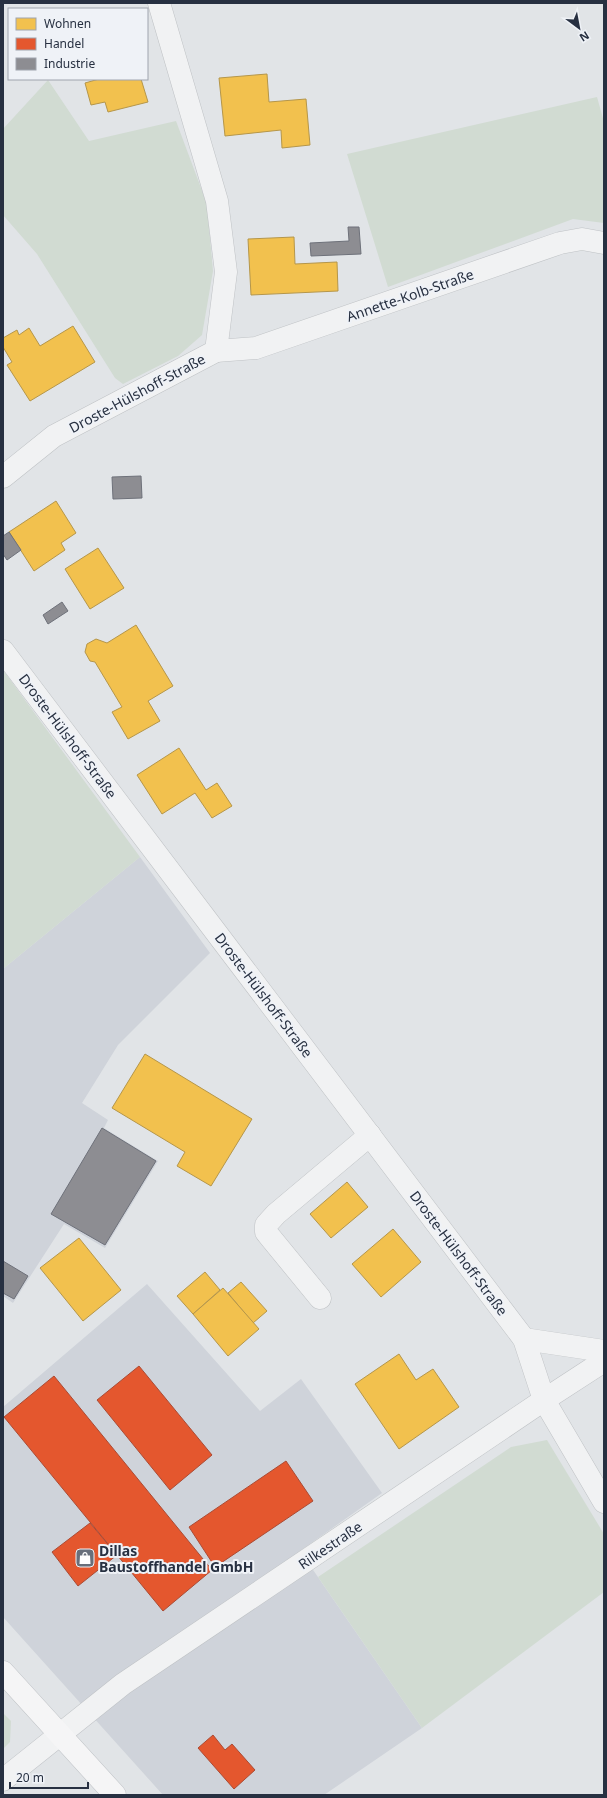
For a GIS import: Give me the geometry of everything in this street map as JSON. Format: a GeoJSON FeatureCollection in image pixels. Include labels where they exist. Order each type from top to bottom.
{"type":"FeatureCollection","features":[{"type":"Feature","properties":{"kind":"main road"},"geometry":{"type":"LineString","coordinates":[[3,1672],[115,1795]]}},
{"type":"Feature","properties":{"kind":"street","name":"Droste-Hülshoff-Straße"},"geometry":{"type":"LineString","coordinates":[[3,477],[54,436],[216,351],[226,272],[217,201],[159,3]]}},
{"type":"Feature","properties":{"kind":"street","name":"Annette-Kolb-Straße"},"geometry":{"type":"LineString","coordinates":[[216,351],[256,348],[560,243],[582,238],[604,243]]}},
{"type":"Feature","properties":{"kind":"street","name":"Droste-Hülshoff-Straße"},"geometry":{"type":"LineString","coordinates":[[3,651],[524,1339],[544,1400],[604,1502]]}},
{"type":"Feature","properties":{"kind":"street"},"geometry":{"type":"LineString","coordinates":[[320,1298],[266,1232],[266,1224],[370,1135]]}},
{"type":"Feature","properties":{"kind":"street"},"geometry":{"type":"LineString","coordinates":[[524,1339],[604,1351]]}},
{"type":"Feature","properties":{"kind":"street","name":"Rilkestraße"},"geometry":{"type":"LineString","coordinates":[[3,1780],[123,1684],[604,1361]]}},
{"type":"Feature","properties":{"kind":"shaded area"},"geometry":{"type":"Polygon","coordinates":[[[48,80],[89,141],[176,121],[207,204],[213,271],[202,335],[178,356],[123,384],[115,378],[37,254],[3,215],[3,129],[48,80]]]}},
{"type":"Feature","properties":{"kind":"shaded area"},"geometry":{"type":"Polygon","coordinates":[[[597,97],[604,122],[604,223],[573,219],[388,287],[347,154],[597,97]]]}},
{"type":"Feature","properties":{"kind":"shaded area"},"geometry":{"type":"Polygon","coordinates":[[[3,670],[140,857],[3,969],[3,670]]]}},
{"type":"Feature","properties":{"kind":"shaded area"},"geometry":{"type":"Polygon","coordinates":[[[140,857],[210,953],[118,1045],[82,1103],[108,1120],[104,1128],[158,1161],[105,1248],[64,1224],[13,1303],[3,1296],[3,969],[140,857]]]}},
{"type":"Feature","properties":{"kind":"shaded area","name":"Dillas Baustoffhandel GmbH"},"geometry":{"type":"Polygon","coordinates":[[[147,1284],[260,1411],[301,1379],[382,1493],[300,1551],[422,1728],[324,1795],[163,1795],[3,1617],[3,1407],[147,1284]]]}},
{"type":"Feature","properties":{"kind":"shaded area"},"geometry":{"type":"Polygon","coordinates":[[[547,1440],[604,1534],[604,1592],[422,1728],[318,1577],[511,1447],[547,1440]]]}},
{"type":"Feature","properties":{"kind":"shaded area"},"geometry":{"type":"Polygon","coordinates":[[[3,1713],[11,1721],[10,1742],[3,1749],[3,1713]]]}},
{"type":"Feature","properties":{"kind":"building: Wohnen"},"geometry":{"type":"Polygon","coordinates":[[[267,74],[269,102],[306,99],[310,145],[282,148],[281,130],[225,136],[219,78],[267,74]]]}},
{"type":"Feature","properties":{"kind":"building: Wohnen"},"geometry":{"type":"Polygon","coordinates":[[[96,80],[141,80],[148,102],[108,112],[105,102],[91,105],[85,83],[96,80]]]}},
{"type":"Feature","properties":{"kind":"building: Wohnen"},"geometry":{"type":"Polygon","coordinates":[[[294,237],[295,264],[337,262],[338,291],[251,295],[248,239],[294,237]]]}},
{"type":"Feature","properties":{"kind":"building: Wohnen"},"geometry":{"type":"Polygon","coordinates":[[[73,326],[95,362],[30,401],[7,365],[12,362],[3,347],[3,338],[17,330],[19,335],[29,328],[40,346],[73,326]]]}},
{"type":"Feature","properties":{"kind":"building: Wohnen"},"geometry":{"type":"Polygon","coordinates":[[[56,501],[76,533],[61,543],[65,550],[34,571],[9,532],[56,501]]]}},
{"type":"Feature","properties":{"kind":"building: Wohnen"},"geometry":{"type":"Polygon","coordinates":[[[98,548],[124,588],[90,609],[65,569],[98,548]]]}},
{"type":"Feature","properties":{"kind":"building: Wohnen"},"geometry":{"type":"Polygon","coordinates":[[[136,625],[173,686],[148,701],[160,721],[128,739],[112,712],[122,707],[95,662],[90,661],[85,652],[87,644],[96,639],[107,643],[136,625]]]}},
{"type":"Feature","properties":{"kind":"building: Wohnen"},"geometry":{"type":"Polygon","coordinates":[[[179,748],[206,790],[217,783],[232,806],[212,818],[195,793],[162,814],[137,775],[179,748]]]}},
{"type":"Feature","properties":{"kind":"building: Wohnen"},"geometry":{"type":"Polygon","coordinates":[[[145,1054],[252,1119],[211,1186],[177,1166],[185,1152],[112,1108],[145,1054]]]}},
{"type":"Feature","properties":{"kind":"building: Wohnen"},"geometry":{"type":"Polygon","coordinates":[[[347,1182],[368,1207],[331,1238],[310,1214],[347,1182]]]}},
{"type":"Feature","properties":{"kind":"building: Wohnen"},"geometry":{"type":"Polygon","coordinates":[[[393,1229],[421,1262],[381,1297],[352,1264],[393,1229]]]}},
{"type":"Feature","properties":{"kind":"building: Wohnen"},"geometry":{"type":"Polygon","coordinates":[[[79,1238],[121,1290],[83,1321],[40,1268],[79,1238]]]}},
{"type":"Feature","properties":{"kind":"building: Wohnen"},"geometry":{"type":"Polygon","coordinates":[[[205,1272],[220,1290],[193,1314],[177,1296],[205,1272]]]}},
{"type":"Feature","properties":{"kind":"building: Wohnen"},"geometry":{"type":"Polygon","coordinates":[[[241,1282],[267,1311],[253,1323],[228,1293],[241,1282]]]}},
{"type":"Feature","properties":{"kind":"building: Wohnen"},"geometry":{"type":"Polygon","coordinates":[[[223,1288],[259,1329],[228,1356],[193,1314],[223,1288]]]}},
{"type":"Feature","properties":{"kind":"building: Wohnen"},"geometry":{"type":"Polygon","coordinates":[[[399,1354],[416,1380],[433,1369],[459,1407],[399,1449],[355,1384],[399,1354]]]}},
{"type":"Feature","properties":{"kind":"building: Handel"},"geometry":{"type":"Polygon","coordinates":[[[139,1366],[212,1455],[170,1490],[97,1400],[139,1366]]]}},
{"type":"Feature","properties":{"kind":"building: Handel"},"geometry":{"type":"Polygon","coordinates":[[[54,1376],[212,1570],[163,1611],[4,1417],[54,1376]]]}},
{"type":"Feature","properties":{"kind":"building: Handel"},"geometry":{"type":"Polygon","coordinates":[[[286,1461],[313,1501],[215,1567],[189,1527],[286,1461]]]}},
{"type":"Feature","properties":{"kind":"building: Handel"},"geometry":{"type":"Polygon","coordinates":[[[90,1523],[117,1555],[78,1586],[52,1552],[90,1523]]]}},
{"type":"Feature","properties":{"kind":"building: Handel"},"geometry":{"type":"Polygon","coordinates":[[[213,1735],[225,1750],[232,1744],[255,1770],[234,1789],[198,1748],[213,1735]]]}},
{"type":"Feature","properties":{"kind":"building: Industrie"},"geometry":{"type":"Polygon","coordinates":[[[348,227],[359,227],[361,254],[311,256],[310,243],[349,241],[348,227]]]}},
{"type":"Feature","properties":{"kind":"building: Industrie"},"geometry":{"type":"Polygon","coordinates":[[[141,476],[142,498],[113,499],[112,477],[141,476]]]}},
{"type":"Feature","properties":{"kind":"building: Industrie"},"geometry":{"type":"Polygon","coordinates":[[[9,532],[21,550],[7,560],[3,554],[3,536],[9,532]]]}},
{"type":"Feature","properties":{"kind":"building: Industrie"},"geometry":{"type":"Polygon","coordinates":[[[62,602],[68,611],[48,624],[43,615],[62,602]]]}},
{"type":"Feature","properties":{"kind":"building: Industrie"},"geometry":{"type":"Polygon","coordinates":[[[102,1128],[156,1161],[105,1245],[51,1214],[102,1128]]]}},
{"type":"Feature","properties":{"kind":"building: Industrie"},"geometry":{"type":"Polygon","coordinates":[[[3,1261],[28,1276],[14,1299],[3,1293],[3,1261]]]}},
{"type":"Feature","properties":{"kind":"place","name":"Dillas Baustoffhandel GmbH"},"geometry":{"type":"Point","coordinates":[85,1558]}}]}
